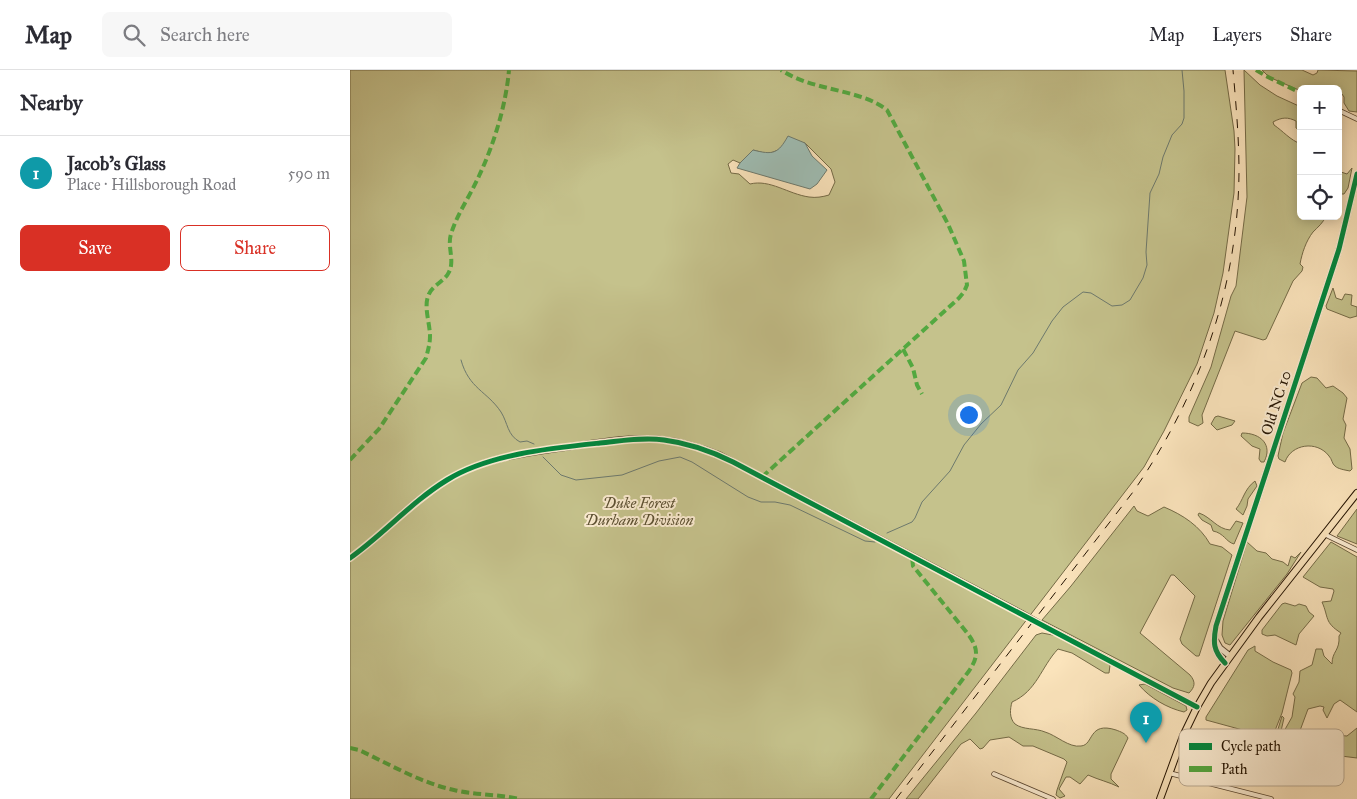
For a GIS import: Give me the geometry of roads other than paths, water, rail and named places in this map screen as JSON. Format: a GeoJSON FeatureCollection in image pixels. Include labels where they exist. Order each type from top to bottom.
{"type":"FeatureCollection","features":[{"type":"Feature","properties":{"kind":"main road"},"geometry":{"type":"LineString","coordinates":[[1186,729],[1197,707],[1225,662],[1357,493]]}},
{"type":"Feature","properties":{"kind":"main road"},"geometry":{"type":"LineString","coordinates":[[1160,799],[1179,746]]}},
{"type":"Feature","properties":{"kind":"street"},"geometry":{"type":"LineString","coordinates":[[1342,112],[1357,119]]}},
{"type":"Feature","properties":{"kind":"street","name":"Old NC 10"},"geometry":{"type":"LineString","coordinates":[[1214,639],[1220,614],[1339,249],[1357,174]]}},
{"type":"Feature","properties":{"kind":"street"},"geometry":{"type":"LineString","coordinates":[[350,558],[368,545],[424,496],[447,480],[481,463],[570,447],[655,439],[688,445],[720,455],[1197,707]]}},
{"type":"Feature","properties":{"kind":"street"},"geometry":{"type":"LineString","coordinates":[[1324,534],[1357,550]]}},
{"type":"Feature","properties":{"kind":"street"},"geometry":{"type":"LineString","coordinates":[[1214,639],[1220,648],[1230,656]]}},
{"type":"Feature","properties":{"kind":"street"},"geometry":{"type":"LineString","coordinates":[[1214,639],[1216,652],[1225,662]]}},
{"type":"Feature","properties":{"kind":"street"},"geometry":{"type":"LineString","coordinates":[[1169,772],[1179,775]]}},
{"type":"Feature","properties":{"kind":"street"},"geometry":{"type":"LineString","coordinates":[[994,774],[1053,799]]}},
{"type":"Feature","properties":{"kind":"street"},"geometry":{"type":"LineString","coordinates":[[1222,786],[1271,799]]}},
{"type":"Feature","properties":{"kind":"water"},"geometry":{"type":"Polygon","coordinates":[[[788,136],[805,143],[812,156],[827,170],[817,184],[810,189],[737,168],[753,150],[774,152],[778,150],[788,136]]]}},
{"type":"Feature","properties":{"kind":"waterway"},"geometry":{"type":"LineString","coordinates":[[887,533],[912,522],[922,502],[950,471],[964,445],[981,424],[1001,405],[1018,370],[1033,353],[1052,321],[1063,307],[1083,292],[1091,293],[1112,306],[1122,305],[1130,300],[1143,278],[1147,265],[1146,252],[1150,193],[1159,174],[1163,157],[1172,135],[1182,124],[1184,118],[1182,70]]}},
{"type":"Feature","properties":{"kind":"waterway"},"geometry":{"type":"LineString","coordinates":[[461,360],[464,370],[473,384],[496,405],[513,436],[520,442],[527,441],[534,444]]}},
{"type":"Feature","properties":{"kind":"waterway"},"geometry":{"type":"LineString","coordinates":[[543,457],[561,475],[576,480],[622,475],[659,461],[680,457],[692,462],[748,497],[761,502],[790,505],[865,541],[875,542]]}},
{"type":"Feature","properties":{"kind":"railway"},"geometry":{"type":"LineString","coordinates":[[896,799],[1133,492],[1156,456],[1195,380],[1210,340],[1222,299],[1231,258],[1237,215],[1239,159],[1233,70]]}},
{"type":"Feature","properties":{"kind":"place","name":"Jacob's Glass"},"geometry":{"type":"Point","coordinates":[1146,743]}},
{"type":"Feature","properties":{"kind":"park label","name":"Duke Forest Durham Division"},"geometry":{"type":"Point","coordinates":[639,512]}}]}
